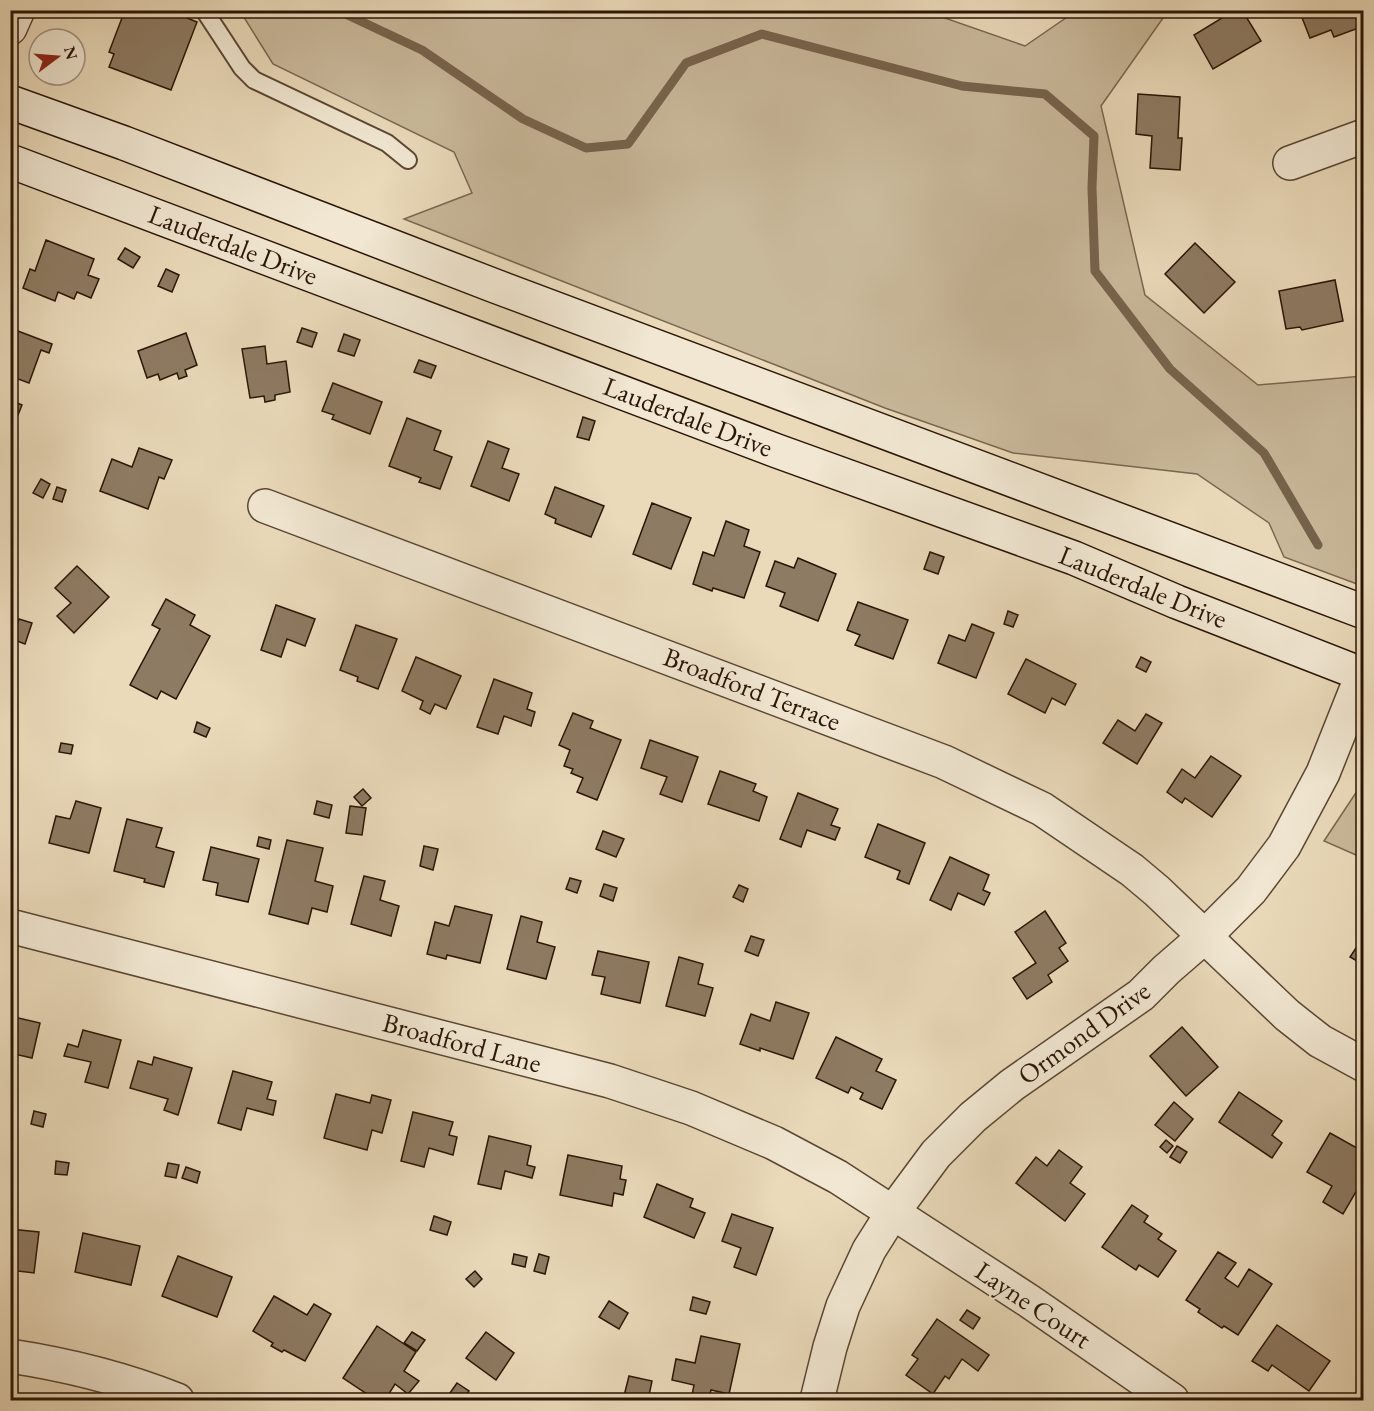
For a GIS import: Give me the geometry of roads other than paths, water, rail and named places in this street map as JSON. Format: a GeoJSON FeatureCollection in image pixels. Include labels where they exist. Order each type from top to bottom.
{"type":"FeatureCollection","features":[{"type":"Feature","properties":{"kind":"street"},"geometry":{"type":"LineString","coordinates":[[10,28],[18,10]]}},
{"type":"Feature","properties":{"kind":"street","name":"Lauderdale Drive"},"geometry":{"type":"LineString","coordinates":[[10,102],[124,143],[495,286],[1364,612]]}},
{"type":"Feature","properties":{"kind":"street"},"geometry":{"type":"LineString","coordinates":[[1290,163],[1364,136]]}},
{"type":"Feature","properties":{"kind":"street","name":"Lauderdale Drive"},"geometry":{"type":"LineString","coordinates":[[10,161],[777,451],[1074,558],[1177,602],[1363,673]]}},
{"type":"Feature","properties":{"kind":"street","name":"Broadford Terrace"},"geometry":{"type":"LineString","coordinates":[[265,506],[944,762],[1042,809],[1132,870],[1157,891],[1287,1015],[1320,1041],[1364,1065]]}},
{"type":"Feature","properties":{"kind":"street","name":"Ormond Drive"},"geometry":{"type":"LineString","coordinates":[[817,1401],[843,1306],[869,1250],[893,1212],[936,1154],[973,1117],[1012,1085],[1141,995],[1251,890],[1284,846],[1323,773],[1363,673]]}},
{"type":"Feature","properties":{"kind":"street","name":"Broadford Lane"},"geometry":{"type":"LineString","coordinates":[[10,926],[610,1081],[691,1108],[774,1143],[838,1177],[893,1212]]}},
{"type":"Feature","properties":{"kind":"street","name":"Layne Court"},"geometry":{"type":"LineString","coordinates":[[893,1212],[1029,1301],[1172,1401]]}},
{"type":"Feature","properties":{"kind":"street"},"geometry":{"type":"LineString","coordinates":[[10,1356],[52,1362],[111,1377],[144,1387],[177,1401]]}},
{"type":"Feature","properties":{"kind":"lane"},"geometry":{"type":"LineString","coordinates":[[204,10],[242,68],[254,80],[387,143],[408,160]]}},
{"type":"Feature","properties":{"kind":"waterway"},"geometry":{"type":"LineString","coordinates":[[337,10],[422,50],[523,119],[586,148],[628,144],[686,63],[762,34],[962,86],[1045,94],[1094,136],[1092,188],[1095,271],[1170,369],[1264,453],[1318,545]]}}]}
